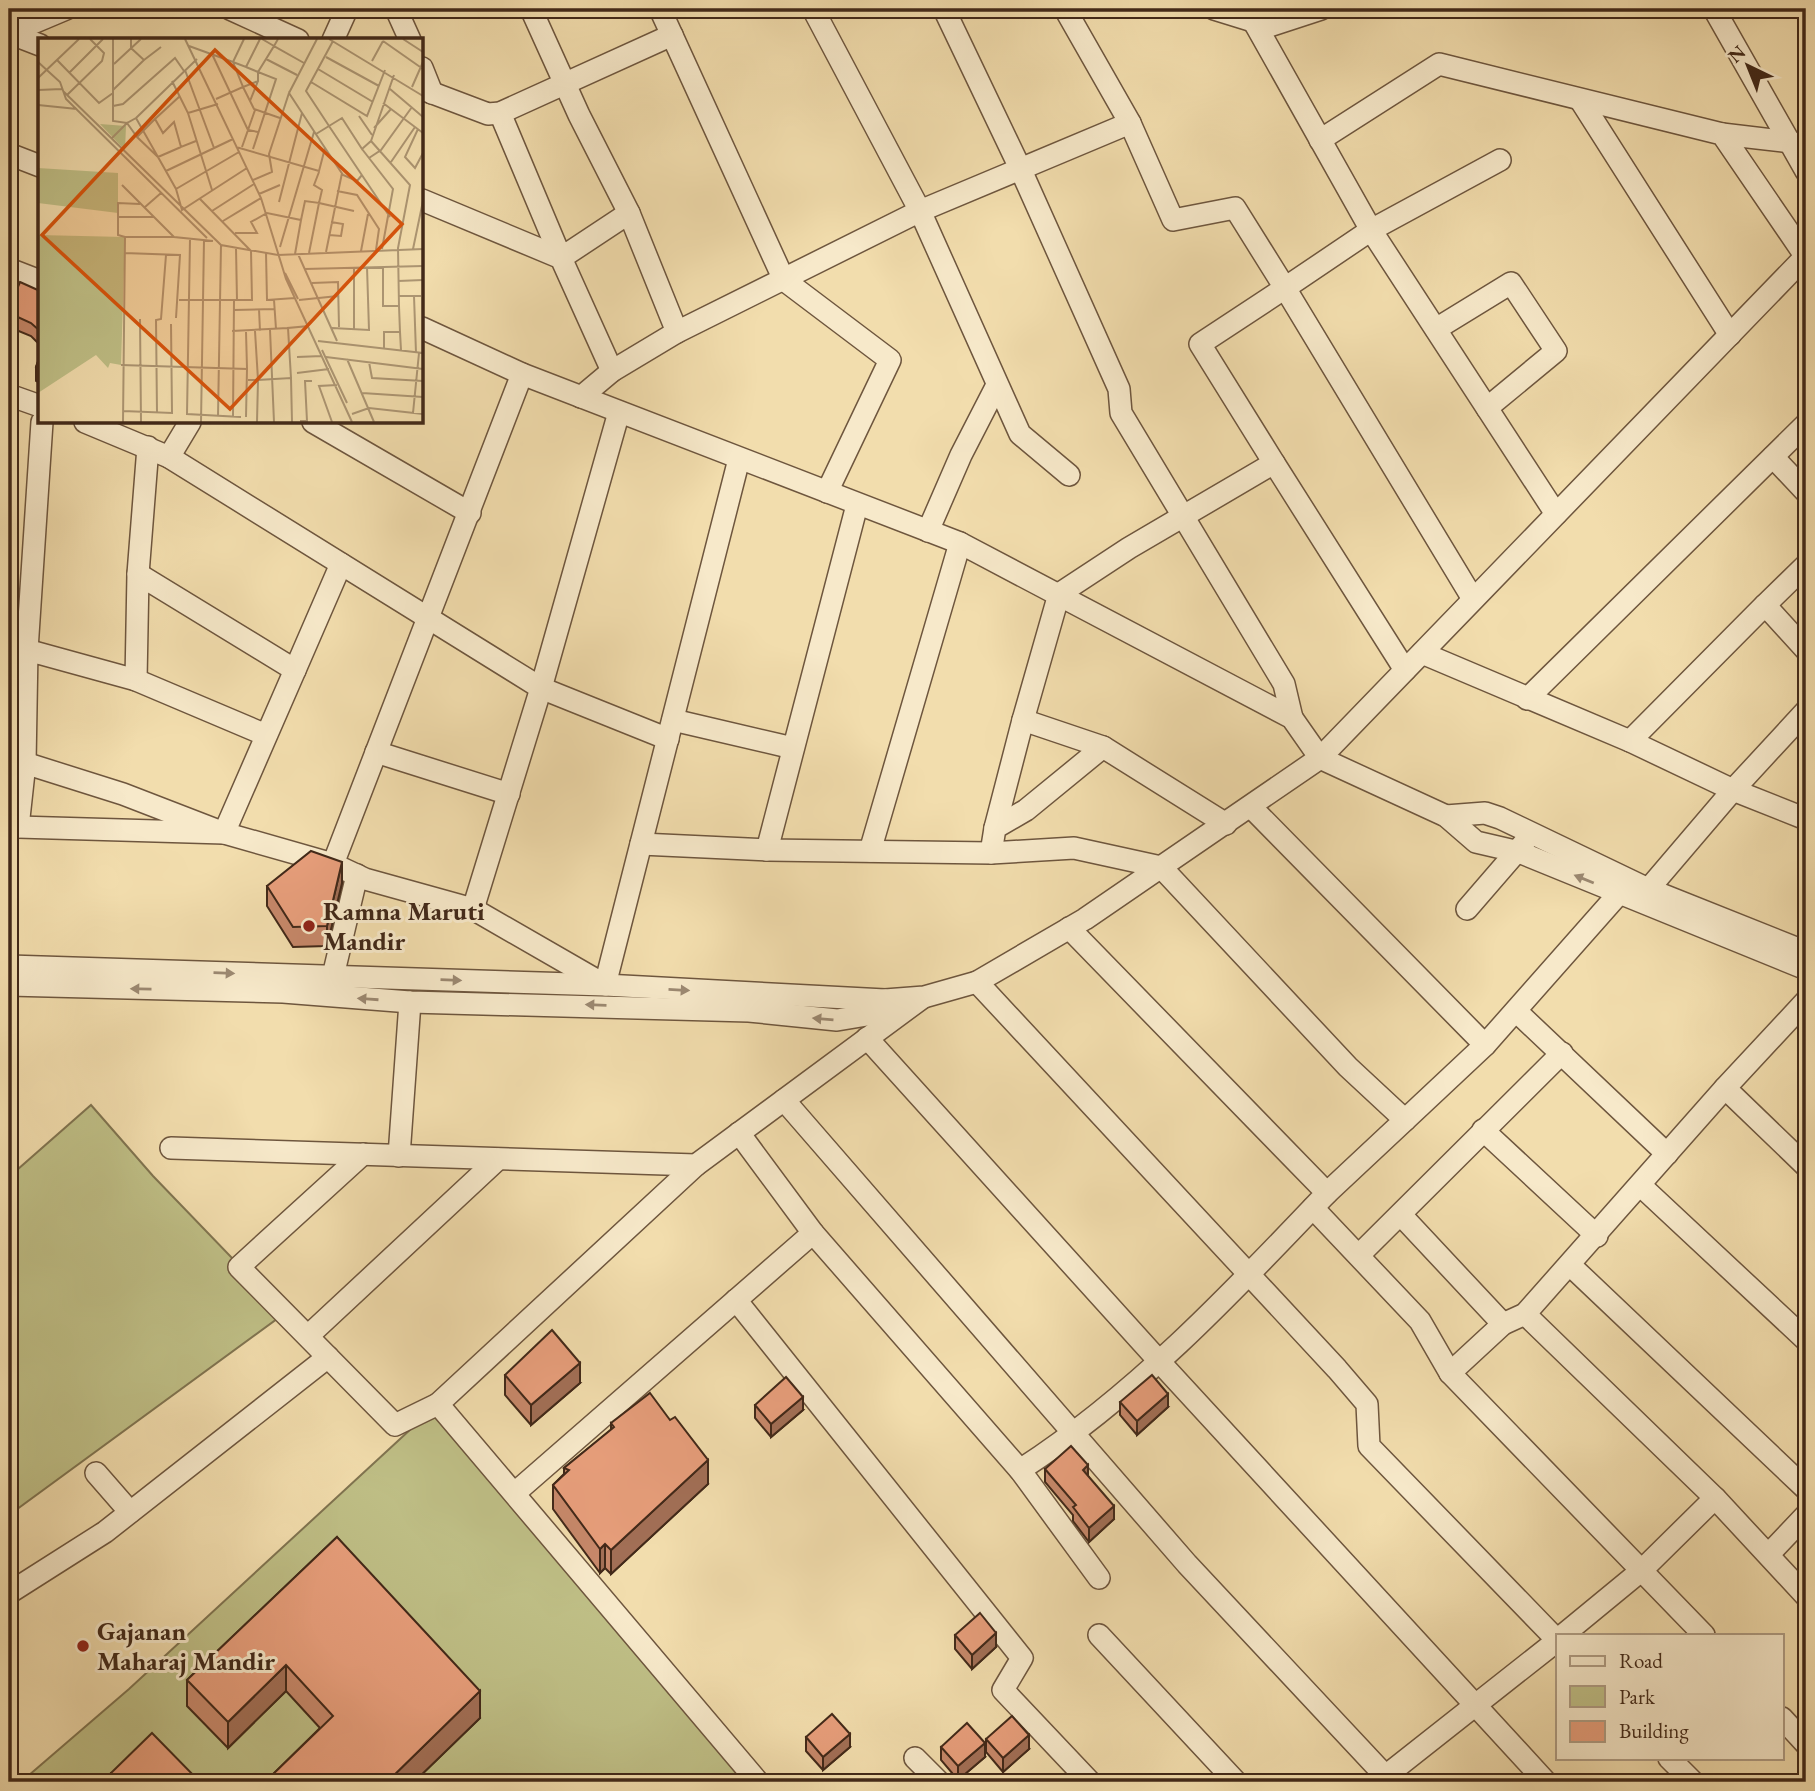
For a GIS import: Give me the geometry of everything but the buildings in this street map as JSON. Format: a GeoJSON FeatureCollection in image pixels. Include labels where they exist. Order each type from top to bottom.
{"type":"FeatureCollection","features":[{"type":"Feature","properties":{"kind":"street"},"geometry":{"type":"LineString","coordinates":[[9,33],[66,9]]}},
{"type":"Feature","properties":{"kind":"street"},"geometry":{"type":"LineString","coordinates":[[230,9],[294,38]]}},
{"type":"Feature","properties":{"kind":"street"},"geometry":{"type":"LineString","coordinates":[[334,38],[347,9]]}},
{"type":"Feature","properties":{"kind":"street"},"geometry":{"type":"LineString","coordinates":[[396,9],[409,38]]}},
{"type":"Feature","properties":{"kind":"street"},"geometry":{"type":"LineString","coordinates":[[531,9],[565,86],[629,213],[677,332]]}},
{"type":"Feature","properties":{"kind":"street"},"geometry":{"type":"LineString","coordinates":[[660,9],[785,280],[890,360],[827,492]]}},
{"type":"Feature","properties":{"kind":"street"},"geometry":{"type":"LineString","coordinates":[[813,9],[920,211],[1020,434],[1069,475]]}},
{"type":"Feature","properties":{"kind":"street"},"geometry":{"type":"LineString","coordinates":[[944,9],[1020,168],[1119,389],[1121,413],[1284,684],[1292,718],[1320,758],[1446,816],[1476,842],[1518,852],[1806,952]]}},
{"type":"Feature","properties":{"kind":"street"},"geometry":{"type":"LineString","coordinates":[[1065,9],[1130,123],[1173,220],[1235,208],[1473,599]]}},
{"type":"Feature","properties":{"kind":"street"},"geometry":{"type":"LineString","coordinates":[[1213,9],[1269,26],[1321,9]]}},
{"type":"Feature","properties":{"kind":"street"},"geometry":{"type":"LineString","coordinates":[[1695,9],[1716,12],[1806,171]]}},
{"type":"Feature","properties":{"kind":"street"},"geometry":{"type":"LineString","coordinates":[[1254,22],[1371,230],[1556,514]]}},
{"type":"Feature","properties":{"kind":"street"},"geometry":{"type":"LineString","coordinates":[[9,33],[38,44]]}},
{"type":"Feature","properties":{"kind":"street"},"geometry":{"type":"LineString","coordinates":[[427,91],[488,114],[500,113],[565,86],[673,35]]}},
{"type":"Feature","properties":{"kind":"street"},"geometry":{"type":"LineString","coordinates":[[1321,140],[1439,64],[1722,134],[1791,142]]}},
{"type":"Feature","properties":{"kind":"street"},"geometry":{"type":"LineString","coordinates":[[1581,101],[1730,335]]}},
{"type":"Feature","properties":{"kind":"street"},"geometry":{"type":"LineString","coordinates":[[500,113],[612,371]]}},
{"type":"Feature","properties":{"kind":"street"},"geometry":{"type":"LineString","coordinates":[[581,397],[612,371],[677,332],[920,211],[1130,123]]}},
{"type":"Feature","properties":{"kind":"street"},"geometry":{"type":"LineString","coordinates":[[9,966],[606,985],[885,1000],[924,997],[977,982],[1069,928],[1320,758],[1806,257],[1722,134]]}},
{"type":"Feature","properties":{"kind":"street"},"geometry":{"type":"LineString","coordinates":[[9,154],[38,165]]}},
{"type":"Feature","properties":{"kind":"street"},"geometry":{"type":"LineString","coordinates":[[1405,670],[1200,344],[1371,230],[1500,160]]}},
{"type":"Feature","properties":{"kind":"street"},"geometry":{"type":"LineString","coordinates":[[424,201],[561,258]]}},
{"type":"Feature","properties":{"kind":"street"},"geometry":{"type":"LineString","coordinates":[[561,258],[629,213]]}},
{"type":"Feature","properties":{"kind":"street"},"geometry":{"type":"LineString","coordinates":[[9,269],[38,280]]}},
{"type":"Feature","properties":{"kind":"street"},"geometry":{"type":"LineString","coordinates":[[1436,329],[1511,283],[1556,351],[1487,408]]}},
{"type":"Feature","properties":{"kind":"street"},"geometry":{"type":"LineString","coordinates":[[424,329],[522,374],[960,543],[1292,718]]}},
{"type":"Feature","properties":{"kind":"street"},"geometry":{"type":"LineString","coordinates":[[333,864],[522,374]]}},
{"type":"Feature","properties":{"kind":"street"},"geometry":{"type":"LineString","coordinates":[[928,530],[961,455],[997,385]]}},
{"type":"Feature","properties":{"kind":"street"},"geometry":{"type":"LineString","coordinates":[[9,395],[38,405]]}},
{"type":"Feature","properties":{"kind":"street"},"geometry":{"type":"LineString","coordinates":[[473,909],[541,688],[619,412]]}},
{"type":"Feature","properties":{"kind":"street"},"geometry":{"type":"LineString","coordinates":[[42,424],[13,826],[224,833]]}},
{"type":"Feature","properties":{"kind":"street"},"geometry":{"type":"LineString","coordinates":[[90,424],[169,457],[541,688],[670,729],[793,748]]}},
{"type":"Feature","properties":{"kind":"street"},"geometry":{"type":"LineString","coordinates":[[169,457],[189,424]]}},
{"type":"Feature","properties":{"kind":"street"},"geometry":{"type":"LineString","coordinates":[[316,424],[470,513]]}},
{"type":"Feature","properties":{"kind":"street"},"geometry":{"type":"LineString","coordinates":[[1527,699],[1806,424]]}},
{"type":"Feature","properties":{"kind":"street"},"geometry":{"type":"LineString","coordinates":[[136,680],[138,574],[148,447]]}},
{"type":"Feature","properties":{"kind":"street"},"geometry":{"type":"LineString","coordinates":[[1773,457],[1806,492]]}},
{"type":"Feature","properties":{"kind":"street"},"geometry":{"type":"LineString","coordinates":[[606,985],[739,459]]}},
{"type":"Feature","properties":{"kind":"street"},"geometry":{"type":"LineString","coordinates":[[991,853],[1023,719],[1059,594],[1274,463]]}},
{"type":"Feature","properties":{"kind":"street"},"geometry":{"type":"LineString","coordinates":[[766,850],[857,505]]}},
{"type":"Feature","properties":{"kind":"street"},"geometry":{"type":"LineString","coordinates":[[870,851],[960,543]]}},
{"type":"Feature","properties":{"kind":"street"},"geometry":{"type":"LineString","coordinates":[[224,833],[341,564]]}},
{"type":"Feature","properties":{"kind":"street"},"geometry":{"type":"LineString","coordinates":[[1630,741],[1806,565]]}},
{"type":"Feature","properties":{"kind":"street"},"geometry":{"type":"LineString","coordinates":[[138,574],[295,670]]}},
{"type":"Feature","properties":{"kind":"street"},"geometry":{"type":"LineString","coordinates":[[1765,605],[1806,650]]}},
{"type":"Feature","properties":{"kind":"street"},"geometry":{"type":"LineString","coordinates":[[27,650],[136,680],[266,735]]}},
{"type":"Feature","properties":{"kind":"street"},"geometry":{"type":"LineString","coordinates":[[1422,653],[1630,741],[1733,790],[1806,819]]}},
{"type":"Feature","properties":{"kind":"street"},"geometry":{"type":"LineString","coordinates":[[1020,1470],[1075,1435],[1249,1274],[1320,1201],[1485,1045],[1733,790],[1806,711]]}},
{"type":"Feature","properties":{"kind":"street"},"geometry":{"type":"LineString","coordinates":[[1023,719],[1103,747],[1226,824]]}},
{"type":"Feature","properties":{"kind":"street"},"geometry":{"type":"LineString","coordinates":[[995,828],[1026,810],[1103,747]]}},
{"type":"Feature","properties":{"kind":"street"},"geometry":{"type":"LineString","coordinates":[[376,752],[509,794]]}},
{"type":"Feature","properties":{"kind":"street"},"geometry":{"type":"LineString","coordinates":[[17,760],[123,794],[224,833],[333,864],[357,875],[473,909],[606,985]]}},
{"type":"Feature","properties":{"kind":"street"},"geometry":{"type":"LineString","coordinates":[[1251,807],[1485,1045]]}},
{"type":"Feature","properties":{"kind":"street"},"geometry":{"type":"LineString","coordinates":[[1446,816],[1485,813],[1530,832],[1634,891],[1806,969]]}},
{"type":"Feature","properties":{"kind":"street"},"geometry":{"type":"LineString","coordinates":[[1467,909],[1518,852],[1530,832]]}},
{"type":"Feature","properties":{"kind":"street"},"geometry":{"type":"LineString","coordinates":[[641,844],[766,850],[991,853],[1074,848],[1161,867],[1348,1067],[1405,1120]]}},
{"type":"Feature","properties":{"kind":"street"},"geometry":{"type":"LineString","coordinates":[[332,976],[357,875]]}},
{"type":"Feature","properties":{"kind":"street"},"geometry":{"type":"LineString","coordinates":[[1069,928],[1320,1201],[1359,1255],[1420,1321],[1450,1373],[1703,1634]]}},
{"type":"Feature","properties":{"kind":"street"},"geometry":{"type":"LineString","coordinates":[[977,982],[1367,1404],[1369,1446],[1556,1638]]}},
{"type":"Feature","properties":{"kind":"street"},"geometry":{"type":"LineString","coordinates":[[9,985],[283,992],[410,1002],[749,1011],[837,1020],[867,1015],[885,1000]]}},
{"type":"Feature","properties":{"kind":"street"},"geometry":{"type":"LineString","coordinates":[[363,1154],[239,1266],[395,1425],[438,1404],[696,1165],[924,997]]}},
{"type":"Feature","properties":{"kind":"street"},"geometry":{"type":"LineString","coordinates":[[1450,1373],[1503,1324],[1525,1314],[1571,1266],[1725,1088],[1806,1001]]}},
{"type":"Feature","properties":{"kind":"street"},"geometry":{"type":"LineString","coordinates":[[399,1156],[410,1002]]}},
{"type":"Feature","properties":{"kind":"street"},"geometry":{"type":"LineString","coordinates":[[1516,1011],[1667,1154]]}},
{"type":"Feature","properties":{"kind":"street"},"geometry":{"type":"LineString","coordinates":[[867,1038],[1158,1361],[1546,1782]]}},
{"type":"Feature","properties":{"kind":"street"},"geometry":{"type":"LineString","coordinates":[[1359,1255],[1562,1053]]}},
{"type":"Feature","properties":{"kind":"street"},"geometry":{"type":"LineString","coordinates":[[1725,1088],[1806,1166]]}},
{"type":"Feature","properties":{"kind":"street"},"geometry":{"type":"LineString","coordinates":[[784,1100],[1187,1564],[1385,1780],[1556,1642]]}},
{"type":"Feature","properties":{"kind":"street"},"geometry":{"type":"LineString","coordinates":[[1483,1130],[1597,1236]]}},
{"type":"Feature","properties":{"kind":"street"},"geometry":{"type":"LineString","coordinates":[[739,1133],[813,1233],[1020,1470],[1099,1578]]}},
{"type":"Feature","properties":{"kind":"street"},"geometry":{"type":"LineString","coordinates":[[171,1148],[696,1165]]}},
{"type":"Feature","properties":{"kind":"street"},"geometry":{"type":"LineString","coordinates":[[308,1336],[498,1159]]}},
{"type":"Feature","properties":{"kind":"street"},"geometry":{"type":"LineString","coordinates":[[1640,1185],[1806,1340]]}},
{"type":"Feature","properties":{"kind":"street"},"geometry":{"type":"LineString","coordinates":[[1401,1214],[1503,1324]]}},
{"type":"Feature","properties":{"kind":"street"},"geometry":{"type":"LineString","coordinates":[[516,1492],[813,1233]]}},
{"type":"Feature","properties":{"kind":"street"},"geometry":{"type":"LineString","coordinates":[[1571,1266],[1806,1489]]}},
{"type":"Feature","properties":{"kind":"street"},"geometry":{"type":"LineString","coordinates":[[736,1300],[1022,1658],[1003,1689],[1090,1782]]}},
{"type":"Feature","properties":{"kind":"street"},"geometry":{"type":"LineString","coordinates":[[1525,1314],[1715,1499],[1806,1596]]}},
{"type":"Feature","properties":{"kind":"street"},"geometry":{"type":"LineString","coordinates":[[9,1593],[104,1532],[328,1357]]}},
{"type":"Feature","properties":{"kind":"street"},"geometry":{"type":"LineString","coordinates":[[438,1404],[516,1492],[758,1782]]}},
{"type":"Feature","properties":{"kind":"street"},"geometry":{"type":"LineString","coordinates":[[96,1473],[130,1512]]}},
{"type":"Feature","properties":{"kind":"street"},"geometry":{"type":"LineString","coordinates":[[1564,1634],[1642,1570],[1715,1499]]}},
{"type":"Feature","properties":{"kind":"street"},"geometry":{"type":"LineString","coordinates":[[1769,1554],[1806,1515]]}},
{"type":"Feature","properties":{"kind":"street"},"geometry":{"type":"LineString","coordinates":[[1099,1635],[1236,1782]]}},
{"type":"Feature","properties":{"kind":"street"},"geometry":{"type":"LineString","coordinates":[[1784,1720],[1806,1744]]}},
{"type":"Feature","properties":{"kind":"street"},"geometry":{"type":"LineString","coordinates":[[915,1758],[939,1782]]}},
{"type":"Feature","properties":{"kind":"street"},"geometry":{"type":"LineString","coordinates":[[1672,1760],[1693,1782]]}},
{"type":"Feature","properties":{"kind":"green space"},"geometry":{"type":"Polygon","coordinates":[[[91,1105],[153,1176],[285,1313],[9,1515],[9,1177],[91,1105]]]}},
{"type":"Feature","properties":{"kind":"green space"},"geometry":{"type":"Polygon","coordinates":[[[438,1404],[772,1782],[21,1782],[129,1689],[438,1404]]]}},
{"type":"Feature","properties":{"kind":"place","name":"Ramna Maruti Mandir"},"geometry":{"type":"Point","coordinates":[309,926]}},
{"type":"Feature","properties":{"kind":"place","name":"Gajanan Maharaj Mandir"},"geometry":{"type":"Point","coordinates":[83,1646]}}]}
